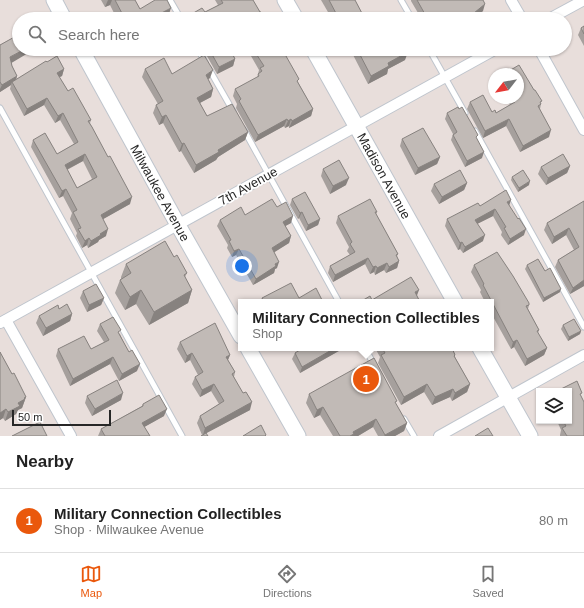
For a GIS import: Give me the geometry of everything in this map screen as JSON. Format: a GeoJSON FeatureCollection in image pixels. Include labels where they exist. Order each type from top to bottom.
{"type":"FeatureCollection","features":[{"type":"Feature","properties":{"kind":"street"},"geometry":{"type":"LineString","coordinates":[[54,0],[60,12]]}},
{"type":"Feature","properties":{"kind":"street"},"geometry":{"type":"LineString","coordinates":[[285,0],[292,12]]}},
{"type":"Feature","properties":{"kind":"street"},"geometry":{"type":"LineString","coordinates":[[511,0],[518,12]]}},
{"type":"Feature","properties":{"kind":"street"},"geometry":{"type":"LineString","coordinates":[[562,12],[584,0]]}},
{"type":"Feature","properties":{"kind":"street","name":"Milwaukee Avenue"},"geometry":{"type":"LineString","coordinates":[[85,56],[238,331]]}},
{"type":"Feature","properties":{"kind":"street","name":"Madison Avenue"},"geometry":{"type":"LineString","coordinates":[[316,56],[453,299]]}},
{"type":"Feature","properties":{"kind":"street","name":"7th Avenue"},"geometry":{"type":"LineString","coordinates":[[3,321],[484,56]]}},
{"type":"Feature","properties":{"kind":"street"},"geometry":{"type":"LineString","coordinates":[[542,56],[584,130]]}},
{"type":"Feature","properties":{"kind":"street"},"geometry":{"type":"LineString","coordinates":[[3,321],[71,436]]}},
{"type":"Feature","properties":{"kind":"street"},"geometry":{"type":"LineString","coordinates":[[250,351],[298,436]]}},
{"type":"Feature","properties":{"kind":"street"},"geometry":{"type":"LineString","coordinates":[[482,351],[530,436]]}},
{"type":"Feature","properties":{"kind":"street"},"geometry":{"type":"LineString","coordinates":[[438,436],[584,355]]}},
{"type":"Feature","properties":{"kind":"lane"},"geometry":{"type":"LineString","coordinates":[[170,0],[177,12]]}},
{"type":"Feature","properties":{"kind":"lane"},"geometry":{"type":"LineString","coordinates":[[401,0],[408,12]]}},
{"type":"Feature","properties":{"kind":"lane"},"geometry":{"type":"LineString","coordinates":[[202,56],[237,119]]}},
{"type":"Feature","properties":{"kind":"lane"},"geometry":{"type":"LineString","coordinates":[[433,56],[467,118]]}},
{"type":"Feature","properties":{"kind":"lane"},"geometry":{"type":"LineString","coordinates":[[0,108],[182,436]]}},
{"type":"Feature","properties":{"kind":"lane"},"geometry":{"type":"LineString","coordinates":[[471,125],[584,327]]}},
{"type":"Feature","properties":{"kind":"lane"},"geometry":{"type":"LineString","coordinates":[[241,126],[337,299]]}},
{"type":"Feature","properties":{"kind":"lane"},"geometry":{"type":"LineString","coordinates":[[367,351],[378,372]]}},
{"type":"Feature","properties":{"kind":"lane"},"geometry":{"type":"LineString","coordinates":[[402,414],[414,436]]}},
{"type":"Feature","properties":{"kind":"building"},"geometry":{"type":"Polygon","coordinates":[[[115,0],[135,0],[140,9],[155,0],[167,0],[171,8],[163,12],[121,12],[115,0]]]}},
{"type":"Feature","properties":{"kind":"building"},"geometry":{"type":"Polygon","coordinates":[[[221,0],[253,0],[260,12],[205,12],[223,3],[221,0]]]}},
{"type":"Feature","properties":{"kind":"building"},"geometry":{"type":"Polygon","coordinates":[[[329,0],[355,0],[361,12],[335,12],[329,0]]]}},
{"type":"Feature","properties":{"kind":"building"},"geometry":{"type":"Polygon","coordinates":[[[417,0],[483,0],[485,4],[475,12],[424,12],[417,0]]]}},
{"type":"Feature","properties":{"kind":"building"},"geometry":{"type":"Polygon","coordinates":[[[202,8],[205,12],[195,12],[202,8]]]}},
{"type":"Feature","properties":{"kind":"building"},"geometry":{"type":"Polygon","coordinates":[[[584,26],[584,34],[581,28],[584,26]]]}},
{"type":"Feature","properties":{"kind":"building"},"geometry":{"type":"Polygon","coordinates":[[[12,38],[12,56],[10,57],[12,66],[17,76],[2,85],[0,82],[0,45],[12,38]]]}},
{"type":"Feature","properties":{"kind":"building"},"geometry":{"type":"Polygon","coordinates":[[[57,56],[64,69],[57,73],[68,91],[73,88],[91,120],[88,121],[108,157],[110,156],[132,197],[101,215],[108,229],[91,241],[89,238],[85,241],[78,229],[81,228],[73,212],[77,210],[66,189],[62,191],[33,140],[45,133],[57,154],[78,142],[63,113],[58,116],[47,98],[27,109],[12,82],[46,61],[47,62],[57,56]],[[85,154],[65,165],[77,188],[97,177],[85,154]]]}},
{"type":"Feature","properties":{"kind":"building"},"geometry":{"type":"Polygon","coordinates":[[[205,56],[213,70],[206,75],[213,89],[197,98],[207,116],[232,104],[248,132],[218,150],[219,152],[196,165],[184,143],[182,144],[166,115],[162,117],[156,105],[163,101],[145,69],[164,58],[172,74],[205,56]]]}},
{"type":"Feature","properties":{"kind":"building"},"geometry":{"type":"Polygon","coordinates":[[[213,56],[234,56],[235,59],[219,67],[213,56]]]}},
{"type":"Feature","properties":{"kind":"building"},"geometry":{"type":"Polygon","coordinates":[[[258,56],[286,56],[299,79],[297,81],[313,109],[292,121],[291,119],[288,121],[287,119],[258,135],[239,101],[241,99],[235,89],[259,76],[258,74],[262,71],[260,68],[264,66],[258,56]]]}},
{"type":"Feature","properties":{"kind":"building"},"geometry":{"type":"Polygon","coordinates":[[[361,56],[401,56],[388,63],[389,66],[371,76],[361,56]]]}},
{"type":"Feature","properties":{"kind":"building"},"geometry":{"type":"Polygon","coordinates":[[[519,65],[521,68],[514,68],[519,65]]]}},
{"type":"Feature","properties":{"kind":"building"},"geometry":{"type":"Polygon","coordinates":[[[524,73],[542,101],[538,106],[551,130],[523,146],[509,119],[485,131],[470,102],[483,95],[492,112],[495,110],[496,113],[512,104],[524,104],[524,73]]]}},
{"type":"Feature","properties":{"kind":"building"},"geometry":{"type":"Polygon","coordinates":[[[458,107],[459,109],[462,107],[478,135],[476,137],[484,152],[467,161],[453,135],[457,132],[447,113],[458,107]]]}},
{"type":"Feature","properties":{"kind":"building"},"geometry":{"type":"Polygon","coordinates":[[[423,128],[440,157],[418,168],[402,139],[423,128]]]}},
{"type":"Feature","properties":{"kind":"building"},"geometry":{"type":"Polygon","coordinates":[[[563,154],[570,166],[548,178],[541,167],[563,154]]]}},
{"type":"Feature","properties":{"kind":"building"},"geometry":{"type":"Polygon","coordinates":[[[339,160],[349,178],[333,186],[323,169],[339,160]]]}},
{"type":"Feature","properties":{"kind":"building"},"geometry":{"type":"Polygon","coordinates":[[[460,170],[467,183],[442,197],[434,184],[460,170]]]}},
{"type":"Feature","properties":{"kind":"building"},"geometry":{"type":"Polygon","coordinates":[[[523,170],[530,181],[519,188],[512,177],[523,170]]]}},
{"type":"Feature","properties":{"kind":"building"},"geometry":{"type":"Polygon","coordinates":[[[506,190],[511,200],[507,202],[526,229],[510,239],[504,228],[506,227],[495,209],[475,220],[485,235],[465,247],[462,242],[460,243],[447,219],[478,203],[480,206],[506,190]]]}},
{"type":"Feature","properties":{"kind":"building"},"geometry":{"type":"Polygon","coordinates":[[[305,192],[320,219],[308,225],[302,212],[300,213],[292,199],[305,192]]]}},
{"type":"Feature","properties":{"kind":"building"},"geometry":{"type":"Polygon","coordinates":[[[272,199],[277,207],[286,202],[293,216],[283,222],[291,236],[272,248],[279,262],[275,264],[276,266],[256,279],[239,249],[234,251],[229,241],[231,240],[220,220],[241,207],[245,215],[272,199]]]}},
{"type":"Feature","properties":{"kind":"building"},"geometry":{"type":"Polygon","coordinates":[[[370,199],[377,212],[375,212],[398,254],[396,255],[399,261],[389,267],[387,263],[377,268],[376,266],[373,267],[368,258],[335,275],[330,266],[355,252],[350,244],[352,242],[338,216],[370,199]]]}},
{"type":"Feature","properties":{"kind":"building"},"geometry":{"type":"Polygon","coordinates":[[[584,201],[584,280],[573,288],[558,260],[579,247],[569,228],[554,237],[547,223],[584,201]]]}},
{"type":"Feature","properties":{"kind":"building"},"geometry":{"type":"Polygon","coordinates":[[[165,241],[174,257],[177,255],[187,273],[184,275],[192,290],[154,312],[141,290],[130,297],[120,280],[131,273],[126,264],[165,241]]]}},
{"type":"Feature","properties":{"kind":"building"},"geometry":{"type":"Polygon","coordinates":[[[497,252],[529,303],[529,305],[526,306],[539,330],[537,331],[547,348],[527,359],[517,340],[513,342],[494,306],[494,299],[490,299],[474,265],[497,252]]]}},
{"type":"Feature","properties":{"kind":"building"},"geometry":{"type":"Polygon","coordinates":[[[538,259],[545,271],[550,268],[561,289],[544,298],[527,265],[538,259]]]}},
{"type":"Feature","properties":{"kind":"building"},"geometry":{"type":"Polygon","coordinates":[[[411,277],[419,290],[415,292],[418,299],[374,299],[411,277]]]}},
{"type":"Feature","properties":{"kind":"building"},"geometry":{"type":"Polygon","coordinates":[[[291,283],[299,298],[316,288],[322,299],[262,299],[291,283]]]}},
{"type":"Feature","properties":{"kind":"building"},"geometry":{"type":"Polygon","coordinates":[[[96,284],[104,298],[89,305],[83,291],[96,284]]]}},
{"type":"Feature","properties":{"kind":"building"},"geometry":{"type":"Polygon","coordinates":[[[67,304],[72,314],[46,328],[39,316],[58,305],[59,309],[67,304]]]}},
{"type":"Feature","properties":{"kind":"building"},"geometry":{"type":"Polygon","coordinates":[[[113,317],[121,330],[118,332],[129,352],[132,350],[140,364],[122,374],[113,357],[73,379],[58,349],[84,336],[91,349],[109,340],[100,324],[113,317]]]}},
{"type":"Feature","properties":{"kind":"building"},"geometry":{"type":"Polygon","coordinates":[[[574,319],[581,331],[569,337],[563,325],[574,319]]]}},
{"type":"Feature","properties":{"kind":"building"},"geometry":{"type":"Polygon","coordinates":[[[215,323],[230,355],[226,357],[235,372],[232,374],[243,393],[246,392],[252,402],[205,428],[200,416],[224,401],[214,384],[202,390],[195,377],[203,372],[192,353],[187,356],[180,342],[215,323]]]}},
{"type":"Feature","properties":{"kind":"building"},"geometry":{"type":"Polygon","coordinates":[[[298,351],[330,351],[302,367],[295,353],[298,351]]]}},
{"type":"Feature","properties":{"kind":"building"},"geometry":{"type":"Polygon","coordinates":[[[384,351],[453,351],[454,356],[470,384],[455,393],[453,389],[435,397],[427,384],[404,397],[381,355],[385,353],[384,351]]]}},
{"type":"Feature","properties":{"kind":"building"},"geometry":{"type":"Polygon","coordinates":[[[0,352],[12,374],[14,373],[26,397],[18,403],[20,406],[8,412],[6,409],[0,413],[0,352]]]}},
{"type":"Feature","properties":{"kind":"building"},"geometry":{"type":"Polygon","coordinates":[[[374,358],[407,423],[385,435],[376,419],[353,432],[354,434],[350,436],[340,436],[323,407],[317,410],[309,394],[374,358]]]}},
{"type":"Feature","properties":{"kind":"building"},"geometry":{"type":"Polygon","coordinates":[[[117,380],[123,393],[95,409],[87,396],[117,380]]]}},
{"type":"Feature","properties":{"kind":"building"},"geometry":{"type":"Polygon","coordinates":[[[577,381],[582,393],[580,394],[584,402],[584,436],[567,436],[562,428],[566,426],[565,424],[572,424],[572,388],[563,388],[577,381]]]}},
{"type":"Feature","properties":{"kind":"building"},"geometry":{"type":"Polygon","coordinates":[[[159,395],[167,409],[142,423],[150,436],[105,436],[101,429],[143,406],[143,404],[159,395]]]}},
{"type":"Feature","properties":{"kind":"building"},"geometry":{"type":"Polygon","coordinates":[[[40,422],[47,436],[12,436],[40,422]]]}},
{"type":"Feature","properties":{"kind":"building"},"geometry":{"type":"Polygon","coordinates":[[[261,425],[266,435],[265,436],[243,436],[261,425]]]}},
{"type":"Feature","properties":{"kind":"building"},"geometry":{"type":"Polygon","coordinates":[[[488,428],[493,436],[475,436],[488,428]]]}},
{"type":"Feature","properties":{"kind":"building"},"geometry":{"type":"Polygon","coordinates":[[[206,433],[208,436],[201,436],[206,433]]]}},
{"type":"Feature","properties":{"kind":"place","name":"Military Connection Collectibles"},"geometry":{"type":"Point","coordinates":[366,379]}}]}
